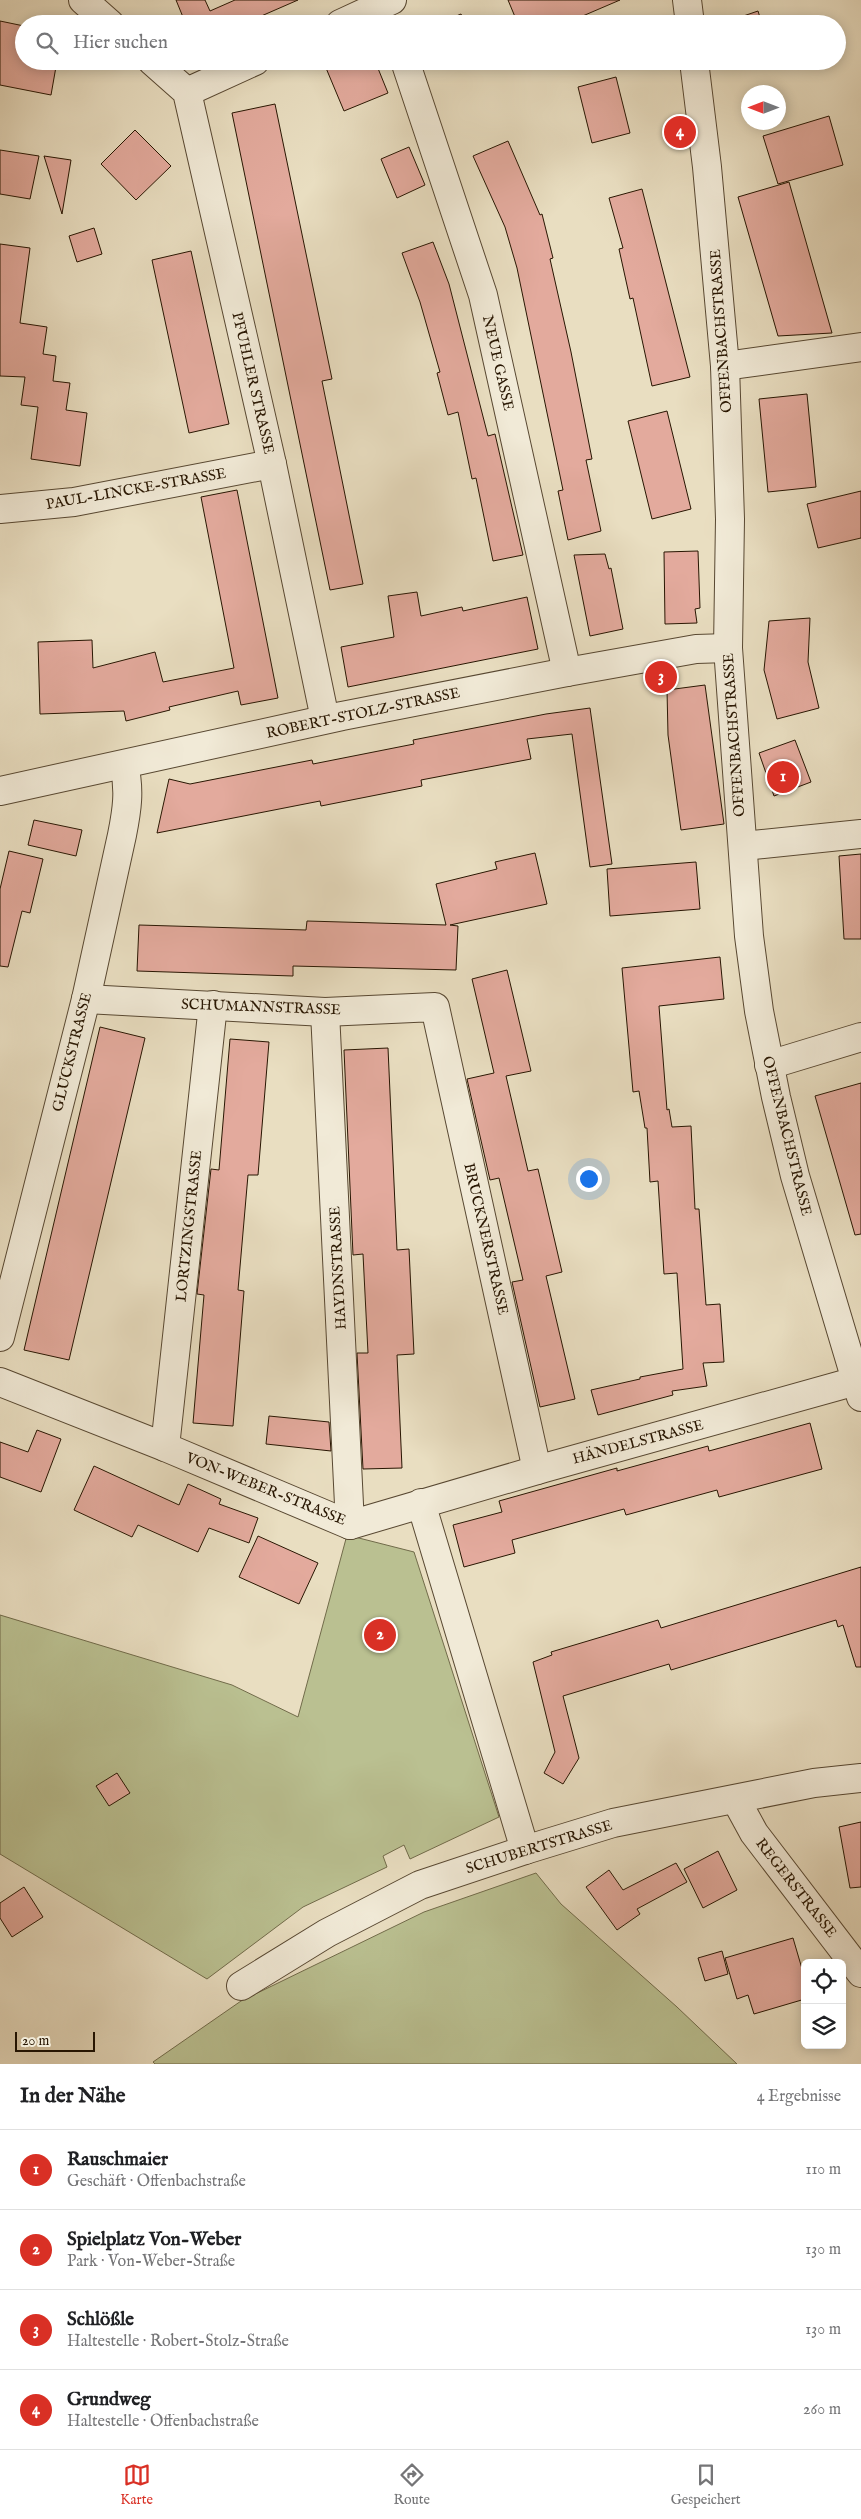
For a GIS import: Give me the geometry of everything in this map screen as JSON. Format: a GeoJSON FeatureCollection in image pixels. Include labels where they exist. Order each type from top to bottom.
{"type":"FeatureCollection","features":[{"type":"Feature","properties":{"kind":"street"},"geometry":{"type":"LineString","coordinates":[[83,0],[100,15]]}},
{"type":"Feature","properties":{"kind":"street"},"geometry":{"type":"LineString","coordinates":[[687,0],[689,15]]}},
{"type":"Feature","properties":{"kind":"street"},"geometry":{"type":"LineString","coordinates":[[369,15],[389,9]]}},
{"type":"Feature","properties":{"kind":"street"},"geometry":{"type":"LineString","coordinates":[[162,70],[187,92],[235,70]]}},
{"type":"Feature","properties":{"kind":"street","name":"NEUE GASSE"},"geometry":{"type":"LineString","coordinates":[[408,70],[483,295],[567,672]]}},
{"type":"Feature","properties":{"kind":"street","name":"OFFENBACHSTRASSE"},"geometry":{"type":"LineString","coordinates":[[695,70],[708,177],[725,366],[730,519],[728,648],[749,936],[769,1065],[795,1176],[859,1389]]}},
{"type":"Feature","properties":{"kind":"street","name":"PFUHLER STRASSE"},"geometry":{"type":"LineString","coordinates":[[187,92],[272,464],[325,719]]}},
{"type":"Feature","properties":{"kind":"street"},"geometry":{"type":"LineString","coordinates":[[725,366],[861,347]]}},
{"type":"Feature","properties":{"kind":"street","name":"PAUL-LINCKE-STRASSE"},"geometry":{"type":"LineString","coordinates":[[0,509],[74,502],[272,464]]}},
{"type":"Feature","properties":{"kind":"street","name":"ROBERT-STOLZ-STRASSE"},"geometry":{"type":"LineString","coordinates":[[0,791],[325,719],[696,649],[728,648]]}},
{"type":"Feature","properties":{"kind":"street","name":"GLUCKSTRASSE"},"geometry":{"type":"LineString","coordinates":[[0,1337],[86,999],[128,808],[128,782],[124,765]]}},
{"type":"Feature","properties":{"kind":"street"},"geometry":{"type":"LineString","coordinates":[[742,846],[861,834]]}},
{"type":"Feature","properties":{"kind":"street","name":"SCHUMANNSTRASSE"},"geometry":{"type":"LineString","coordinates":[[86,999],[325,1012],[435,1007]]}},
{"type":"Feature","properties":{"kind":"street","name":"LORTZINGSTRASSE"},"geometry":{"type":"LineString","coordinates":[[165,1446],[213,1005]]}},
{"type":"Feature","properties":{"kind":"street","name":"BRUCKNERSTRASSE"},"geometry":{"type":"LineString","coordinates":[[435,1007],[537,1470]]}},
{"type":"Feature","properties":{"kind":"street","name":"HAYDNSTRASSE"},"geometry":{"type":"LineString","coordinates":[[325,1012],[350,1524]]}},
{"type":"Feature","properties":{"kind":"street"},"geometry":{"type":"LineString","coordinates":[[769,1065],[861,1037]]}},
{"type":"Feature","properties":{"kind":"street","name":"VON-WEBER-STRASSE"},"geometry":{"type":"LineString","coordinates":[[0,1382],[165,1446],[350,1524],[420,1503]]}},
{"type":"Feature","properties":{"kind":"street","name":"HÄNDELSTRASSE"},"geometry":{"type":"LineString","coordinates":[[420,1503],[537,1470],[859,1389]]}},
{"type":"Feature","properties":{"kind":"street"},"geometry":{"type":"LineString","coordinates":[[420,1503],[525,1850]]}},
{"type":"Feature","properties":{"kind":"street","name":"SCHUBERTSTRASSE"},"geometry":{"type":"LineString","coordinates":[[241,1986],[327,1933],[420,1886],[525,1850],[614,1823],[814,1783],[861,1778]]}},
{"type":"Feature","properties":{"kind":"street","name":"REGERSTRASSE"},"geometry":{"type":"LineString","coordinates":[[736,1800],[754,1834],[861,1973]]}},
{"type":"Feature","properties":{"kind":"green space"},"geometry":{"type":"Polygon","coordinates":[[[347,1535],[414,1552],[499,1817],[410,1859],[404,1845],[383,1856],[387,1867],[303,1907],[207,1979],[0,1854],[0,1615],[232,1685],[298,1717],[347,1535]]]}},
{"type":"Feature","properties":{"kind":"green space"},"geometry":{"type":"Polygon","coordinates":[[[536,1873],[561,1904],[677,2007],[737,2064],[155,2064],[153,2062],[241,2001],[424,1912],[536,1873]]]}},
{"type":"Feature","properties":{"kind":"building"},"geometry":{"type":"Polygon","coordinates":[[[176,0],[205,0],[210,11],[235,0],[298,0],[264,15],[182,15],[176,0]]]}},
{"type":"Feature","properties":{"kind":"building"},"geometry":{"type":"Polygon","coordinates":[[[508,0],[620,0],[585,15],[514,15],[508,0]]]}},
{"type":"Feature","properties":{"kind":"building"},"geometry":{"type":"Polygon","coordinates":[[[758,11],[759,15],[746,15],[758,11]]]}},
{"type":"Feature","properties":{"kind":"building"},"geometry":{"type":"Polygon","coordinates":[[[0,21],[15,24],[15,70],[55,70],[51,95],[0,85],[0,21]]]}},
{"type":"Feature","properties":{"kind":"building"},"geometry":{"type":"Polygon","coordinates":[[[327,70],[379,70],[388,93],[344,111],[327,70]]]}},
{"type":"Feature","properties":{"kind":"building"},"geometry":{"type":"Polygon","coordinates":[[[616,77],[630,133],[592,143],[578,87],[616,77]]]}},
{"type":"Feature","properties":{"kind":"building"},"geometry":{"type":"Polygon","coordinates":[[[275,104],[332,379],[322,381],[363,584],[330,590],[232,113],[275,104]]]}},
{"type":"Feature","properties":{"kind":"building"},"geometry":{"type":"Polygon","coordinates":[[[829,116],[843,165],[778,184],[763,136],[829,116]]]}},
{"type":"Feature","properties":{"kind":"building"},"geometry":{"type":"Polygon","coordinates":[[[135,130],[171,166],[136,200],[101,164],[135,130]]]}},
{"type":"Feature","properties":{"kind":"building"},"geometry":{"type":"Polygon","coordinates":[[[508,141],[540,215],[542,214],[553,258],[550,259],[592,459],[586,460],[601,531],[568,540],[558,491],[563,490],[517,268],[505,227],[473,156],[508,141]]]}},
{"type":"Feature","properties":{"kind":"building"},"geometry":{"type":"Polygon","coordinates":[[[409,147],[425,185],[397,198],[381,159],[409,147]]]}},
{"type":"Feature","properties":{"kind":"building"},"geometry":{"type":"Polygon","coordinates":[[[0,150],[39,156],[30,199],[0,194],[0,150]]]}},
{"type":"Feature","properties":{"kind":"building"},"geometry":{"type":"Polygon","coordinates":[[[44,156],[71,160],[62,214],[44,156]]]}},
{"type":"Feature","properties":{"kind":"building"},"geometry":{"type":"Polygon","coordinates":[[[789,182],[832,333],[778,336],[738,197],[789,182]]]}},
{"type":"Feature","properties":{"kind":"building"},"geometry":{"type":"Polygon","coordinates":[[[642,189],[690,377],[652,386],[633,298],[630,299],[619,249],[623,248],[609,198],[642,189]]]}},
{"type":"Feature","properties":{"kind":"building"},"geometry":{"type":"Polygon","coordinates":[[[94,228],[102,254],[77,262],[69,236],[94,228]]]}},
{"type":"Feature","properties":{"kind":"building"},"geometry":{"type":"Polygon","coordinates":[[[433,242],[449,284],[488,436],[495,434],[523,555],[493,561],[476,478],[472,479],[458,412],[448,415],[437,373],[440,372],[420,302],[402,253],[433,242]]]}},
{"type":"Feature","properties":{"kind":"building"},"geometry":{"type":"Polygon","coordinates":[[[0,244],[30,248],[20,323],[47,327],[43,354],[56,356],[53,381],[70,383],[66,410],[87,413],[80,466],[31,459],[38,407],[21,405],[25,377],[0,376],[0,244]]]}},
{"type":"Feature","properties":{"kind":"building"},"geometry":{"type":"Polygon","coordinates":[[[191,251],[229,424],[189,433],[152,260],[191,251]]]}},
{"type":"Feature","properties":{"kind":"building"},"geometry":{"type":"Polygon","coordinates":[[[807,394],[816,487],[768,492],[759,399],[807,394]]]}},
{"type":"Feature","properties":{"kind":"building"},"geometry":{"type":"Polygon","coordinates":[[[667,411],[691,509],[652,519],[628,421],[667,411]]]}},
{"type":"Feature","properties":{"kind":"building"},"geometry":{"type":"Polygon","coordinates":[[[237,490],[278,698],[241,705],[238,691],[169,707],[170,710],[126,721],[124,711],[40,714],[38,642],[92,640],[93,668],[155,652],[163,682],[234,668],[201,497],[237,490]]]}},
{"type":"Feature","properties":{"kind":"building"},"geometry":{"type":"Polygon","coordinates":[[[861,491],[861,538],[818,548],[807,504],[861,491]]]}},
{"type":"Feature","properties":{"kind":"building"},"geometry":{"type":"Polygon","coordinates":[[[698,551],[700,608],[695,609],[697,623],[665,624],[664,552],[698,551]]]}},
{"type":"Feature","properties":{"kind":"building"},"geometry":{"type":"Polygon","coordinates":[[[605,554],[609,569],[611,568],[623,629],[590,636],[574,555],[605,554]]]}},
{"type":"Feature","properties":{"kind":"building"},"geometry":{"type":"Polygon","coordinates":[[[417,592],[421,616],[462,607],[463,611],[527,597],[538,649],[348,687],[341,647],[394,637],[388,596],[417,592]]]}},
{"type":"Feature","properties":{"kind":"building"},"geometry":{"type":"Polygon","coordinates":[[[810,618],[808,662],[819,708],[777,719],[764,670],[769,621],[810,618]]]}},
{"type":"Feature","properties":{"kind":"building"},"geometry":{"type":"Polygon","coordinates":[[[705,685],[724,824],[681,830],[668,735],[667,690],[705,685]]]}},
{"type":"Feature","properties":{"kind":"building"},"geometry":{"type":"Polygon","coordinates":[[[590,708],[612,864],[590,867],[572,734],[527,739],[531,759],[421,780],[422,786],[321,806],[320,801],[157,833],[169,779],[190,784],[312,760],[313,764],[414,744],[413,740],[546,714],[590,708]]]}},
{"type":"Feature","properties":{"kind":"building"},"geometry":{"type":"Polygon","coordinates":[[[795,740],[811,782],[774,796],[759,753],[795,740]]]}},
{"type":"Feature","properties":{"kind":"building"},"geometry":{"type":"Polygon","coordinates":[[[34,820],[82,830],[76,856],[28,845],[34,820]]]}},
{"type":"Feature","properties":{"kind":"building"},"geometry":{"type":"Polygon","coordinates":[[[9,851],[43,859],[30,913],[22,911],[8,967],[0,966],[0,889],[9,851]]]}},
{"type":"Feature","properties":{"kind":"building"},"geometry":{"type":"Polygon","coordinates":[[[535,853],[547,904],[450,925],[458,926],[456,970],[293,966],[293,976],[137,971],[139,925],[306,930],[307,921],[446,925],[436,884],[497,869],[495,862],[535,853]]]}},
{"type":"Feature","properties":{"kind":"building"},"geometry":{"type":"Polygon","coordinates":[[[861,854],[861,939],[844,939],[839,856],[861,854]]]}},
{"type":"Feature","properties":{"kind":"building"},"geometry":{"type":"Polygon","coordinates":[[[696,862],[700,909],[610,916],[607,869],[696,862]]]}},
{"type":"Feature","properties":{"kind":"building"},"geometry":{"type":"Polygon","coordinates":[[[720,957],[724,999],[659,1006],[667,1110],[669,1109],[672,1127],[691,1126],[695,1209],[699,1209],[706,1305],[720,1304],[724,1362],[703,1363],[707,1386],[672,1391],[673,1395],[598,1415],[591,1390],[640,1379],[640,1377],[683,1369],[677,1273],[664,1274],[658,1181],[650,1182],[647,1128],[645,1128],[639,1091],[633,1092],[622,968],[720,957]]]}},
{"type":"Feature","properties":{"kind":"building"},"geometry":{"type":"Polygon","coordinates":[[[507,970],[531,1071],[506,1076],[528,1171],[538,1169],[562,1272],[546,1276],[575,1399],[540,1407],[512,1282],[523,1280],[499,1178],[490,1180],[467,1079],[494,1073],[472,979],[507,970]]]}},
{"type":"Feature","properties":{"kind":"building"},"geometry":{"type":"Polygon","coordinates":[[[100,1027],[145,1038],[69,1360],[24,1350],[100,1027]]]}},
{"type":"Feature","properties":{"kind":"building"},"geometry":{"type":"Polygon","coordinates":[[[230,1039],[269,1042],[258,1175],[248,1175],[238,1290],[244,1291],[233,1426],[193,1423],[204,1295],[197,1294],[211,1169],[219,1170],[230,1039]]]}},
{"type":"Feature","properties":{"kind":"building"},"geometry":{"type":"Polygon","coordinates":[[[388,1048],[397,1250],[409,1249],[414,1354],[397,1355],[402,1468],[363,1469],[357,1353],[368,1353],[363,1254],[353,1255],[344,1050],[388,1048]]]}},
{"type":"Feature","properties":{"kind":"building"},"geometry":{"type":"Polygon","coordinates":[[[861,1083],[861,1234],[855,1235],[815,1096],[861,1083]]]}},
{"type":"Feature","properties":{"kind":"building"},"geometry":{"type":"Polygon","coordinates":[[[269,1416],[329,1422],[331,1451],[266,1444],[269,1416]]]}},
{"type":"Feature","properties":{"kind":"building"},"geometry":{"type":"Polygon","coordinates":[[[810,1423],[822,1469],[719,1497],[717,1490],[626,1515],[624,1509],[512,1540],[515,1553],[464,1567],[453,1525],[502,1512],[499,1501],[617,1468],[617,1471],[708,1446],[709,1451],[810,1423]]]}},
{"type":"Feature","properties":{"kind":"building"},"geometry":{"type":"Polygon","coordinates":[[[37,1430],[61,1439],[41,1492],[0,1477],[0,1442],[28,1452],[37,1430]]]}},
{"type":"Feature","properties":{"kind":"building"},"geometry":{"type":"Polygon","coordinates":[[[94,1466],[179,1505],[188,1484],[221,1499],[219,1504],[258,1518],[249,1543],[209,1528],[198,1552],[138,1525],[132,1537],[74,1510],[94,1466]]]}},
{"type":"Feature","properties":{"kind":"building"},"geometry":{"type":"Polygon","coordinates":[[[258,1536],[318,1563],[299,1604],[239,1577],[258,1536]]]}},
{"type":"Feature","properties":{"kind":"building"},"geometry":{"type":"Polygon","coordinates":[[[861,1567],[861,1667],[856,1667],[843,1625],[838,1627],[836,1620],[671,1670],[669,1664],[563,1696],[579,1758],[563,1784],[544,1773],[555,1752],[533,1662],[552,1655],[551,1652],[658,1620],[661,1628],[861,1567]]]}},
{"type":"Feature","properties":{"kind":"building"},"geometry":{"type":"Polygon","coordinates":[[[117,1773],[130,1793],[109,1806],[96,1786],[117,1773]]]}},
{"type":"Feature","properties":{"kind":"building"},"geometry":{"type":"Polygon","coordinates":[[[861,1822],[861,1887],[850,1888],[839,1827],[861,1822]]]}},
{"type":"Feature","properties":{"kind":"building"},"geometry":{"type":"Polygon","coordinates":[[[718,1851],[737,1890],[703,1908],[684,1869],[718,1851]]]}},
{"type":"Feature","properties":{"kind":"building"},"geometry":{"type":"Polygon","coordinates":[[[676,1863],[687,1882],[637,1909],[640,1914],[617,1930],[586,1887],[609,1870],[623,1890],[676,1863]]]}},
{"type":"Feature","properties":{"kind":"building"},"geometry":{"type":"Polygon","coordinates":[[[24,1887],[43,1917],[12,1937],[0,1918],[0,1903],[24,1887]]]}},
{"type":"Feature","properties":{"kind":"building"},"geometry":{"type":"Polygon","coordinates":[[[793,1938],[801,1965],[801,2000],[754,2014],[748,1995],[737,1999],[725,1958],[793,1938]]]}},
{"type":"Feature","properties":{"kind":"building"},"geometry":{"type":"Polygon","coordinates":[[[722,1951],[728,1974],[705,1981],[698,1958],[722,1951]]]}},
{"type":"Feature","properties":{"kind":"place","name":"Grundweg"},"geometry":{"type":"Point","coordinates":[680,132]}},
{"type":"Feature","properties":{"kind":"place","name":"Schlößle"},"geometry":{"type":"Point","coordinates":[661,677]}},
{"type":"Feature","properties":{"kind":"place","name":"Rauschmaier"},"geometry":{"type":"Point","coordinates":[783,777]}},
{"type":"Feature","properties":{"kind":"place","name":"Spielplatz Von-Weber"},"geometry":{"type":"Point","coordinates":[380,1635]}}]}
